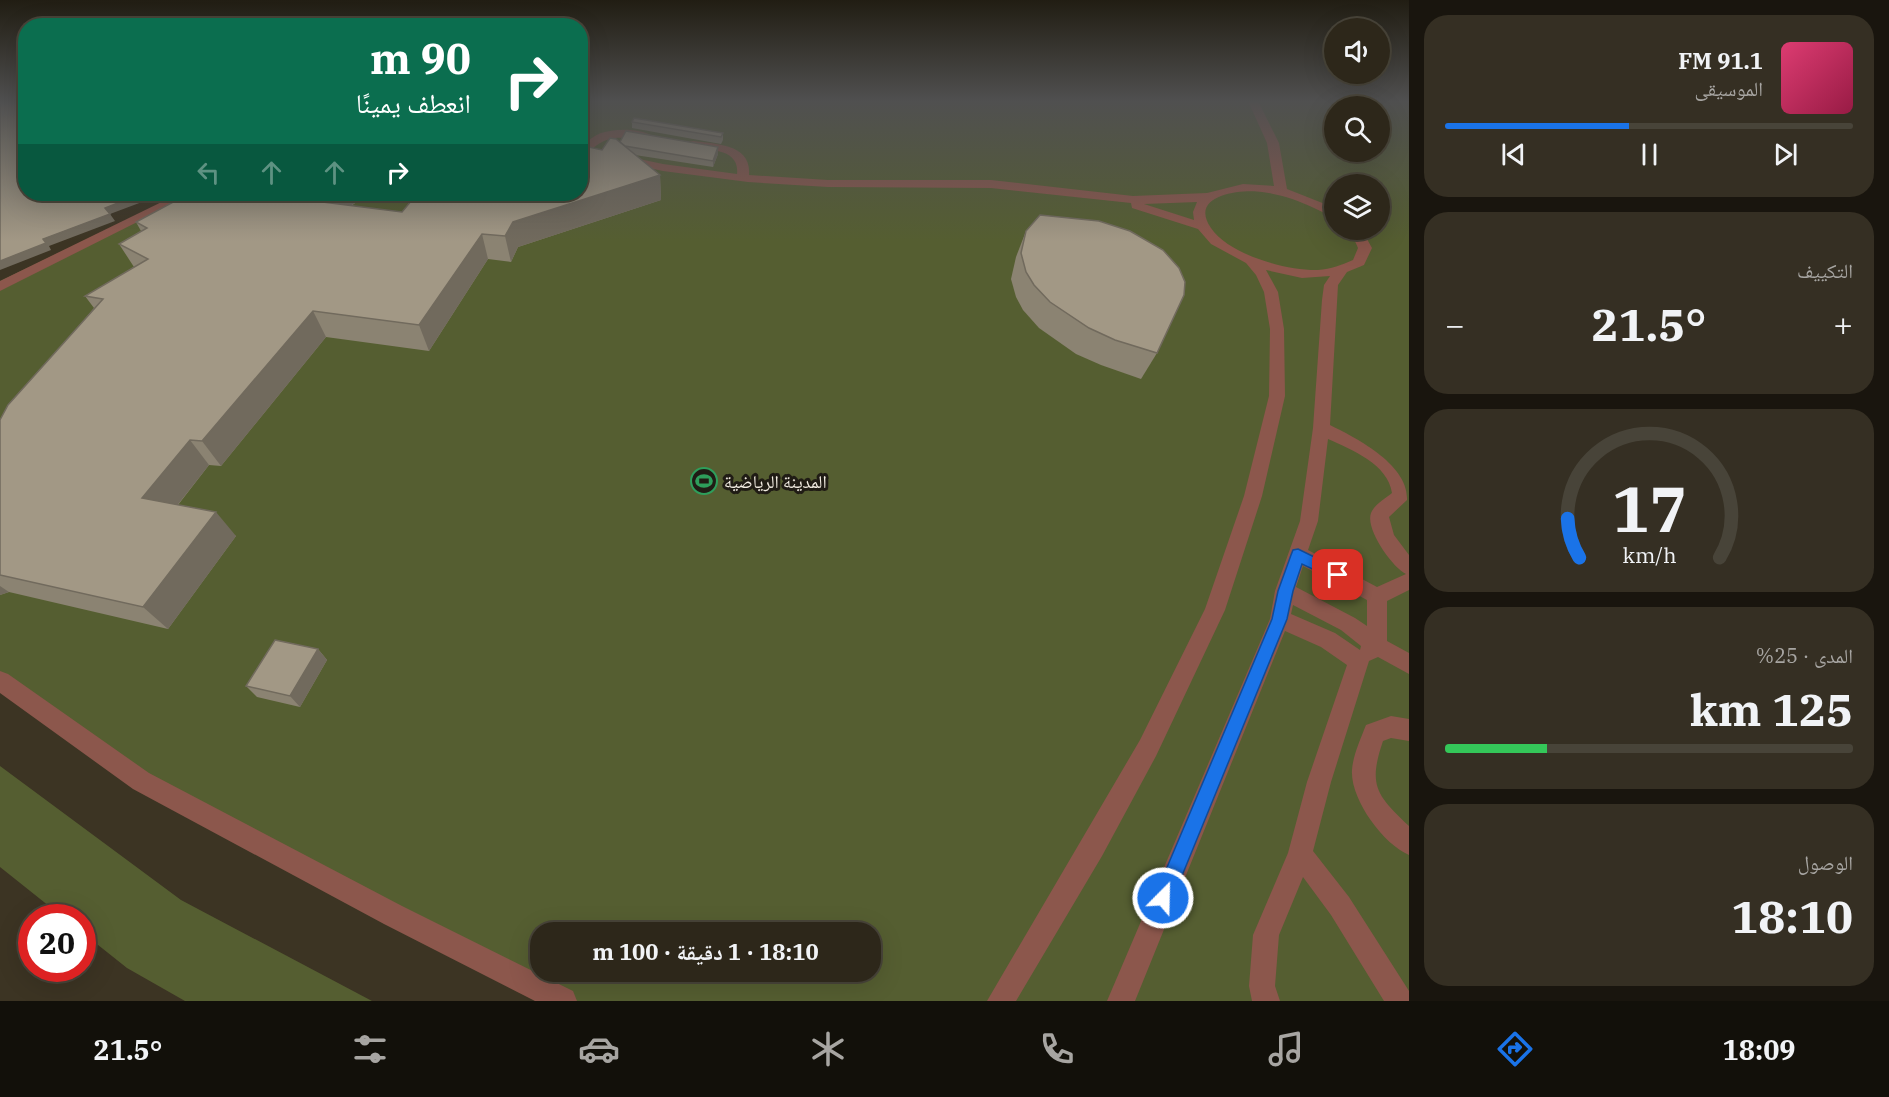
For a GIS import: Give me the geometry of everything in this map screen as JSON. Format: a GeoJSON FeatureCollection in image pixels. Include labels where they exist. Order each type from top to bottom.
{"type":"FeatureCollection","features":[{"type":"Feature","properties":{"kind":"lane"},"geometry":{"type":"LineString","coordinates":[[715,148],[738,154],[744,160],[743,178]]}},
{"type":"Feature","properties":{"kind":"lane"},"geometry":{"type":"LineString","coordinates":[[1274,148],[1281,191]]}},
{"type":"Feature","properties":{"kind":"lane"},"geometry":{"type":"LineString","coordinates":[[588,151],[648,165],[743,178],[806,183],[991,184],[1042,188],[1108,198],[1176,200],[1208,197],[1221,191],[1238,188],[1281,191],[1324,207]]}},
{"type":"Feature","properties":{"kind":"lane"},"geometry":{"type":"LineString","coordinates":[[1208,197],[1201,205],[1199,215],[1204,227],[1214,239],[1251,260],[1282,270],[1314,274],[1341,271],[1359,262],[1365,248],[1361,240]]}},
{"type":"Feature","properties":{"kind":"lane"},"geometry":{"type":"LineString","coordinates":[[1108,198],[1204,227]]}},
{"type":"Feature","properties":{"kind":"lane"},"geometry":{"type":"LineString","coordinates":[[0,287],[173,201]]}},
{"type":"Feature","properties":{"kind":"lane"},"geometry":{"type":"LineString","coordinates":[[1001,1001],[1110,817],[1148,747],[1215,610],[1253,496],[1277,396],[1277,329],[1271,292],[1262,274],[1251,260]]}},
{"type":"Feature","properties":{"kind":"lane"},"geometry":{"type":"LineString","coordinates":[[1121,1001],[1280,619],[1285,591],[1310,521],[1321,428],[1331,285],[1341,271]]}},
{"type":"Feature","properties":{"kind":"lane"},"geometry":{"type":"LineString","coordinates":[[1321,428],[1379,458],[1394,473],[1402,486],[1401,495],[1379,515],[1381,528],[1390,546],[1409,567]]}},
{"type":"Feature","properties":{"kind":"lane"},"geometry":{"type":"LineString","coordinates":[[1298,555],[1377,596]]}},
{"type":"Feature","properties":{"kind":"lane"},"geometry":{"type":"LineString","coordinates":[[1377,596],[1409,581]]}},
{"type":"Feature","properties":{"kind":"lane"},"geometry":{"type":"LineString","coordinates":[[1285,591],[1348,624],[1377,646],[1409,664]]}},
{"type":"Feature","properties":{"kind":"lane"},"geometry":{"type":"LineString","coordinates":[[1377,596],[1377,646]]}},
{"type":"Feature","properties":{"kind":"lane"},"geometry":{"type":"LineString","coordinates":[[1280,619],[1328,640],[1359,661]]}},
{"type":"Feature","properties":{"kind":"lane"},"geometry":{"type":"LineString","coordinates":[[1266,1001],[1262,986],[1266,936],[1300,854],[1319,782],[1359,661],[1377,646]]}},
{"type":"Feature","properties":{"kind":"lane"},"geometry":{"type":"LineString","coordinates":[[0,681],[141,781],[393,915],[563,1001]]}},
{"type":"Feature","properties":{"kind":"lane"},"geometry":{"type":"LineString","coordinates":[[1409,730],[1390,727],[1374,733],[1363,770],[1366,789],[1381,815],[1409,843]]}},
{"type":"Feature","properties":{"kind":"lane"},"geometry":{"type":"LineString","coordinates":[[1300,854],[1340,906],[1399,1001]]}},
{"type":"Feature","properties":{"kind":"green space","name":"المدينة الرياضية"},"geometry":{"type":"Polygon","coordinates":[[[588,148],[1324,148],[1324,162],[1390,162],[1390,148],[1409,148],[1409,1001],[563,1001],[141,781],[0,681],[0,281],[166,201],[588,201],[588,148]]]}},
{"type":"Feature","properties":{"kind":"green space"},"geometry":{"type":"Polygon","coordinates":[[[0,766],[181,900],[372,1001],[185,1001],[127,968],[96,943],[96,904],[46,904],[0,867],[0,766]]]}},
{"type":"Feature","properties":{"kind":"building"},"geometry":{"type":"Polygon","coordinates":[[[0,148],[18,148],[18,201],[123,201],[105,208],[110,214],[43,239],[46,243],[0,261],[0,148]]]}},
{"type":"Feature","properties":{"kind":"building"},"geometry":{"type":"Polygon","coordinates":[[[588,148],[602,150],[604,148],[627,148],[660,175],[588,198],[588,148]]]}},
{"type":"Feature","properties":{"kind":"building"},"geometry":{"type":"Polygon","coordinates":[[[635,148],[718,148],[713,161],[635,148]]]}},
{"type":"Feature","properties":{"kind":"building"},"geometry":{"type":"Polygon","coordinates":[[[175,201],[315,201],[402,212],[411,201],[579,201],[513,222],[505,236],[482,234],[419,325],[313,311],[202,441],[190,440],[142,498],[216,512],[143,607],[0,575],[0,420],[8,405],[103,299],[85,296],[148,259],[119,244],[147,228],[136,222],[175,201]]]}},
{"type":"Feature","properties":{"kind":"building"},"geometry":{"type":"Polygon","coordinates":[[[1040,215],[1099,221],[1130,231],[1163,250],[1179,268],[1185,282],[1184,295],[1157,353],[1115,340],[1089,328],[1050,302],[1034,285],[1026,272],[1021,253],[1026,231],[1040,215]]]}},
{"type":"Feature","properties":{"kind":"building"},"geometry":{"type":"Polygon","coordinates":[[[275,640],[318,649],[290,696],[246,686],[275,640]]]}},
{"type":"Feature","properties":{"kind":"place","name":"المدينة الرياضية"},"geometry":{"type":"Point","coordinates":[704,481]}},
{"type":"Feature","properties":{"kind":"route"},"geometry":{"type":"LineString","coordinates":[[1163,898],[1280,619],[1285,591],[1298,555],[1338,575]]}}]}
